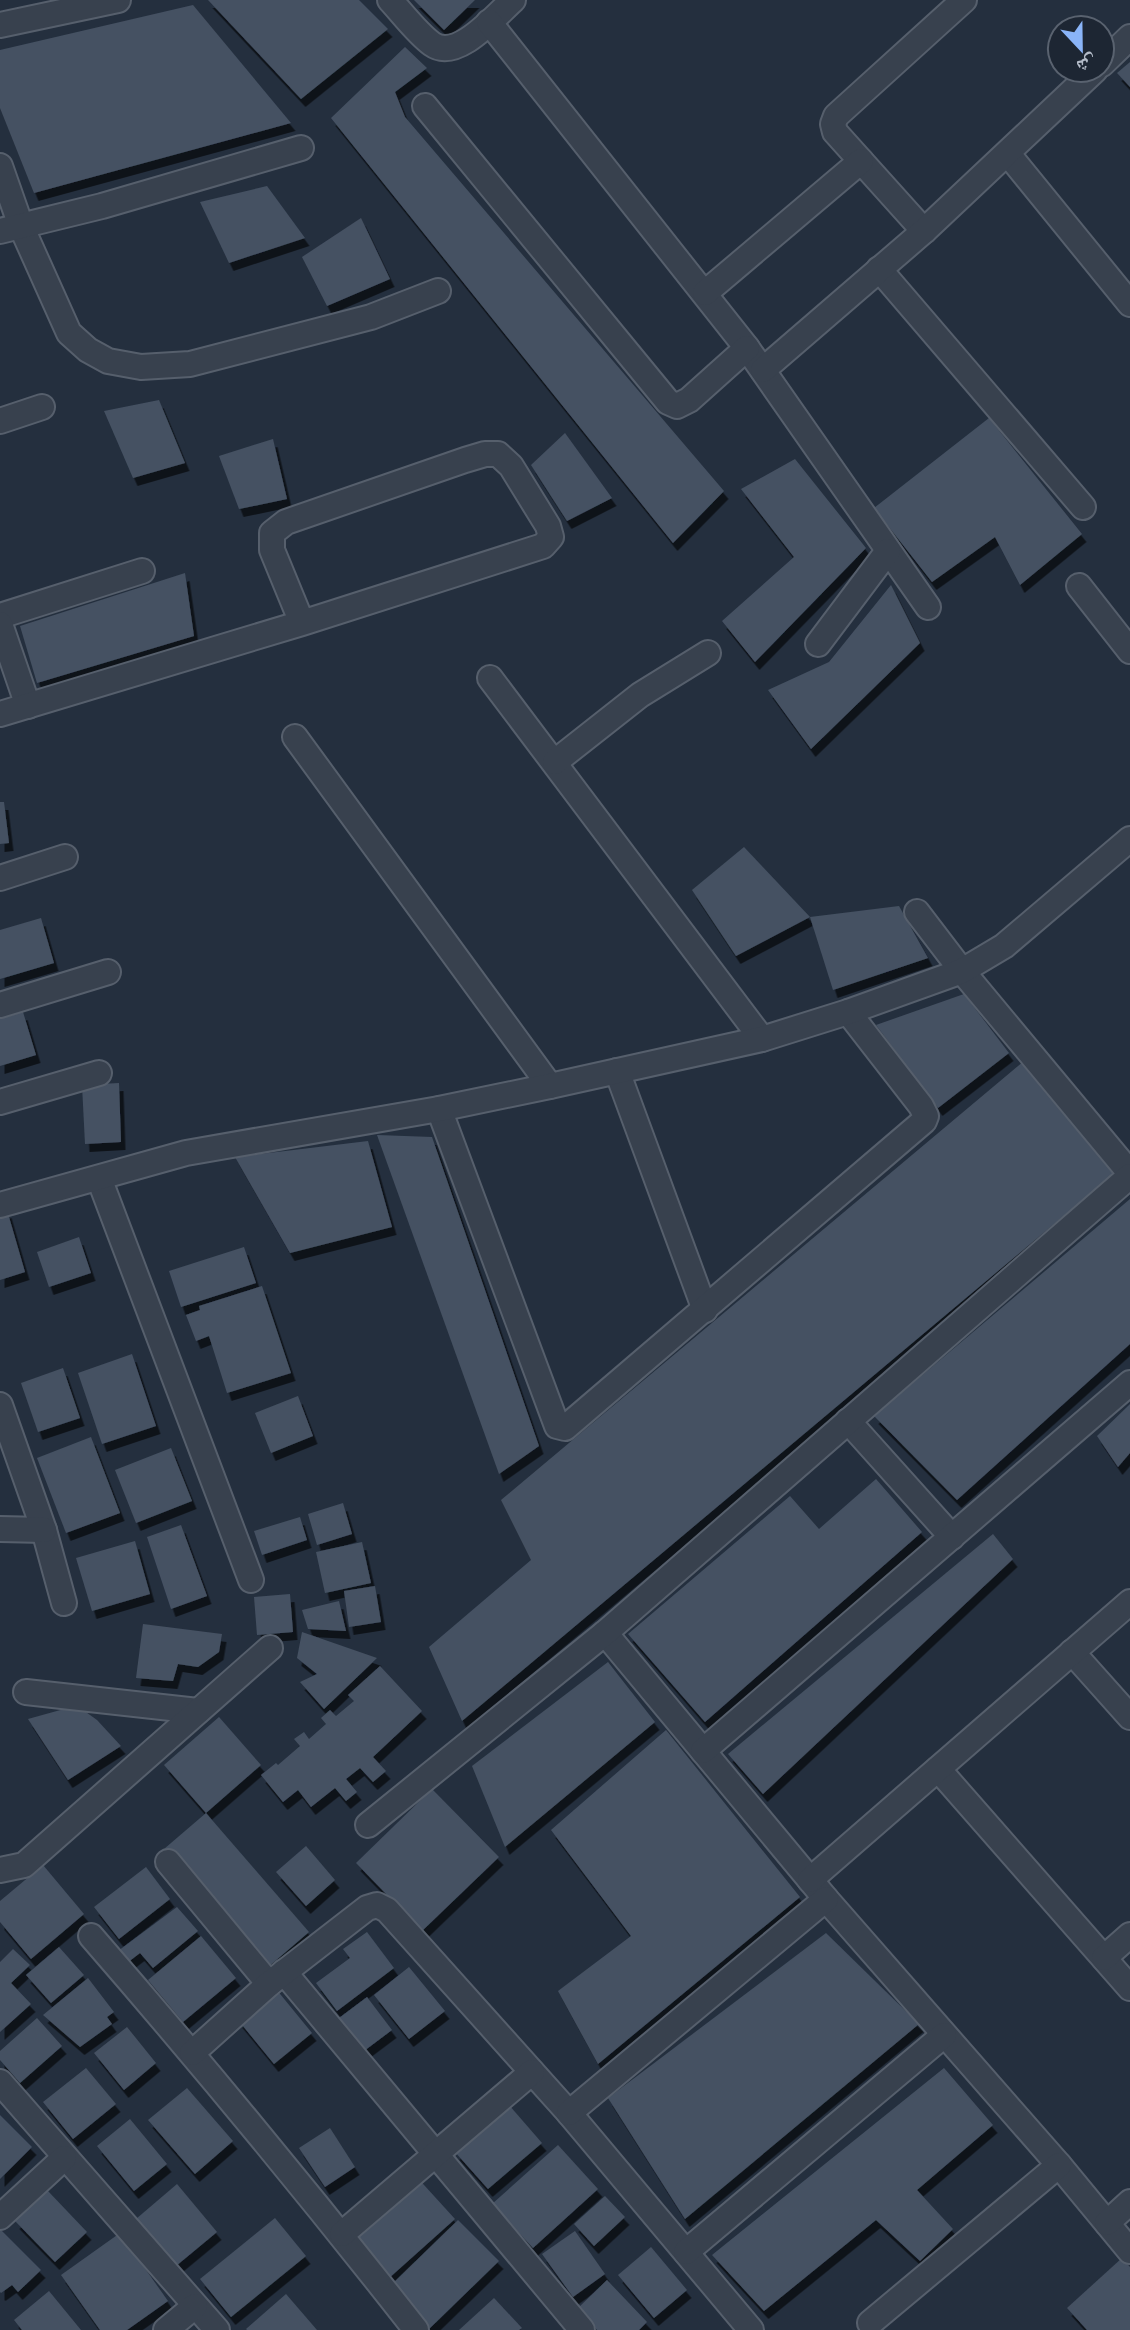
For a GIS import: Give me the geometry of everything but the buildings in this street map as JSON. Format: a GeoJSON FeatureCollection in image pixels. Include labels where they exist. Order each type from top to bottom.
{"type":"FeatureCollection","features":[{"type":"Feature","properties":{"kind":"street"},"geometry":{"type":"LineString","coordinates":[[0,25],[118,0]]}},
{"type":"Feature","properties":{"kind":"street"},"geometry":{"type":"LineString","coordinates":[[390,0],[433,46],[447,49],[461,46],[513,0]]}},
{"type":"Feature","properties":{"kind":"street"},"geometry":{"type":"LineString","coordinates":[[923,231],[835,132],[833,124],[836,116],[964,0]]}},
{"type":"Feature","properties":{"kind":"street"},"geometry":{"type":"LineString","coordinates":[[489,22],[747,348],[929,607]]}},
{"type":"Feature","properties":{"kind":"street"},"geometry":{"type":"LineString","coordinates":[[1116,50],[1130,37]]}},
{"type":"Feature","properties":{"kind":"street"},"geometry":{"type":"LineString","coordinates":[[763,370],[923,231],[1080,84]]}},
{"type":"Feature","properties":{"kind":"street"},"geometry":{"type":"LineString","coordinates":[[425,106],[668,402],[677,406],[689,400],[747,348]]}},
{"type":"Feature","properties":{"kind":"street"},"geometry":{"type":"LineString","coordinates":[[10,229],[102,206],[301,148]]}},
{"type":"Feature","properties":{"kind":"street"},"geometry":{"type":"LineString","coordinates":[[1008,154],[1130,304]]}},
{"type":"Feature","properties":{"kind":"street"},"geometry":{"type":"LineString","coordinates":[[705,293],[862,161]]}},
{"type":"Feature","properties":{"kind":"street"},"geometry":{"type":"LineString","coordinates":[[0,166],[10,229],[69,333],[88,350],[108,361],[141,368],[190,364],[371,317],[438,291]]}},
{"type":"Feature","properties":{"kind":"street"},"geometry":{"type":"LineString","coordinates":[[879,269],[1083,507]]}},
{"type":"Feature","properties":{"kind":"street"},"geometry":{"type":"LineString","coordinates":[[0,421],[42,407]]}},
{"type":"Feature","properties":{"kind":"street"},"geometry":{"type":"LineString","coordinates":[[0,715],[302,623],[543,546],[551,537],[548,526],[510,466],[498,454],[485,454],[465,460],[286,522],[272,533],[272,550],[302,623]]}},
{"type":"Feature","properties":{"kind":"street"},"geometry":{"type":"LineString","coordinates":[[818,644],[888,551]]}},
{"type":"Feature","properties":{"kind":"street"},"geometry":{"type":"LineString","coordinates":[[0,617],[142,571]]}},
{"type":"Feature","properties":{"kind":"street"},"geometry":{"type":"LineString","coordinates":[[1079,586],[1130,651]]}},
{"type":"Feature","properties":{"kind":"street"},"geometry":{"type":"LineString","coordinates":[[0,624],[28,706]]}},
{"type":"Feature","properties":{"kind":"street"},"geometry":{"type":"LineString","coordinates":[[555,762],[640,695],[708,653]]}},
{"type":"Feature","properties":{"kind":"street"},"geometry":{"type":"LineString","coordinates":[[490,678],[762,1039]]}},
{"type":"Feature","properties":{"kind":"street"},"geometry":{"type":"LineString","coordinates":[[295,737],[550,1086]]}},
{"type":"Feature","properties":{"kind":"street"},"geometry":{"type":"LineString","coordinates":[[0,1205],[207,1148],[550,1086],[762,1039],[848,1012],[962,971],[1004,946],[1130,839]]}},
{"type":"Feature","properties":{"kind":"street"},"geometry":{"type":"LineString","coordinates":[[0,878],[65,857]]}},
{"type":"Feature","properties":{"kind":"street"},"geometry":{"type":"LineString","coordinates":[[368,1825],[605,1633],[1130,1175],[962,971],[917,912]]}},
{"type":"Feature","properties":{"kind":"street"},"geometry":{"type":"LineString","coordinates":[[0,1005],[108,972]]}},
{"type":"Feature","properties":{"kind":"street"},"geometry":{"type":"LineString","coordinates":[[439,1108],[557,1426],[565,1428],[924,1122],[926,1116],[921,1106],[848,1012]]}},
{"type":"Feature","properties":{"kind":"street"},"geometry":{"type":"LineString","coordinates":[[617,1071],[705,1310]]}},
{"type":"Feature","properties":{"kind":"street"},"geometry":{"type":"LineString","coordinates":[[0,1102],[99,1073]]}},
{"type":"Feature","properties":{"kind":"street"},"geometry":{"type":"LineString","coordinates":[[99,1178],[251,1580]]}},
{"type":"Feature","properties":{"kind":"street"},"geometry":{"type":"LineString","coordinates":[[703,1751],[1130,1382]]}},
{"type":"Feature","properties":{"kind":"street"},"geometry":{"type":"LineString","coordinates":[[0,1405],[44,1530],[64,1603]]}},
{"type":"Feature","properties":{"kind":"street"},"geometry":{"type":"LineString","coordinates":[[848,1422],[952,1537]]}},
{"type":"Feature","properties":{"kind":"street"},"geometry":{"type":"LineString","coordinates":[[0,1529],[44,1530]]}},
{"type":"Feature","properties":{"kind":"street"},"geometry":{"type":"LineString","coordinates":[[810,1880],[1130,1602]]}},
{"type":"Feature","properties":{"kind":"street"},"geometry":{"type":"LineString","coordinates":[[605,1633],[825,1899],[1059,2165],[1130,2251]]}},
{"type":"Feature","properties":{"kind":"street"},"geometry":{"type":"LineString","coordinates":[[0,1870],[24,1865],[270,1648]]}},
{"type":"Feature","properties":{"kind":"street"},"geometry":{"type":"LineString","coordinates":[[1072,1652],[1130,1717]]}},
{"type":"Feature","properties":{"kind":"street"},"geometry":{"type":"LineString","coordinates":[[26,1692],[198,1711]]}},
{"type":"Feature","properties":{"kind":"street"},"geometry":{"type":"LineString","coordinates":[[938,1769],[1130,1988]]}},
{"type":"Feature","properties":{"kind":"street"},"geometry":{"type":"LineString","coordinates":[[168,1862],[436,2154],[582,2330]]}},
{"type":"Feature","properties":{"kind":"street"},"geometry":{"type":"LineString","coordinates":[[569,2113],[825,1899]]}},
{"type":"Feature","properties":{"kind":"street"},"geometry":{"type":"LineString","coordinates":[[192,2053],[276,1978],[367,1908],[377,1905],[387,1910],[569,2113],[751,2330]]}},
{"type":"Feature","properties":{"kind":"street"},"geometry":{"type":"LineString","coordinates":[[1104,1958],[1130,1935]]}},
{"type":"Feature","properties":{"kind":"street"},"geometry":{"type":"LineString","coordinates":[[92,1936],[342,2234],[416,2330]]}},
{"type":"Feature","properties":{"kind":"street"},"geometry":{"type":"LineString","coordinates":[[686,2252],[944,2035]]}},
{"type":"Feature","properties":{"kind":"street"},"geometry":{"type":"LineString","coordinates":[[342,2234],[532,2071]]}},
{"type":"Feature","properties":{"kind":"street"},"geometry":{"type":"LineString","coordinates":[[0,2082],[216,2330]]}},
{"type":"Feature","properties":{"kind":"street"},"geometry":{"type":"LineString","coordinates":[[0,2217],[64,2158]]}},
{"type":"Feature","properties":{"kind":"street"},"geometry":{"type":"LineString","coordinates":[[870,2323],[1059,2165]]}},
{"type":"Feature","properties":{"kind":"street"},"geometry":{"type":"LineString","coordinates":[[1107,2223],[1130,2202]]}},
{"type":"Feature","properties":{"kind":"street"},"geometry":{"type":"LineString","coordinates":[[166,2330],[195,2306]]}}]}
